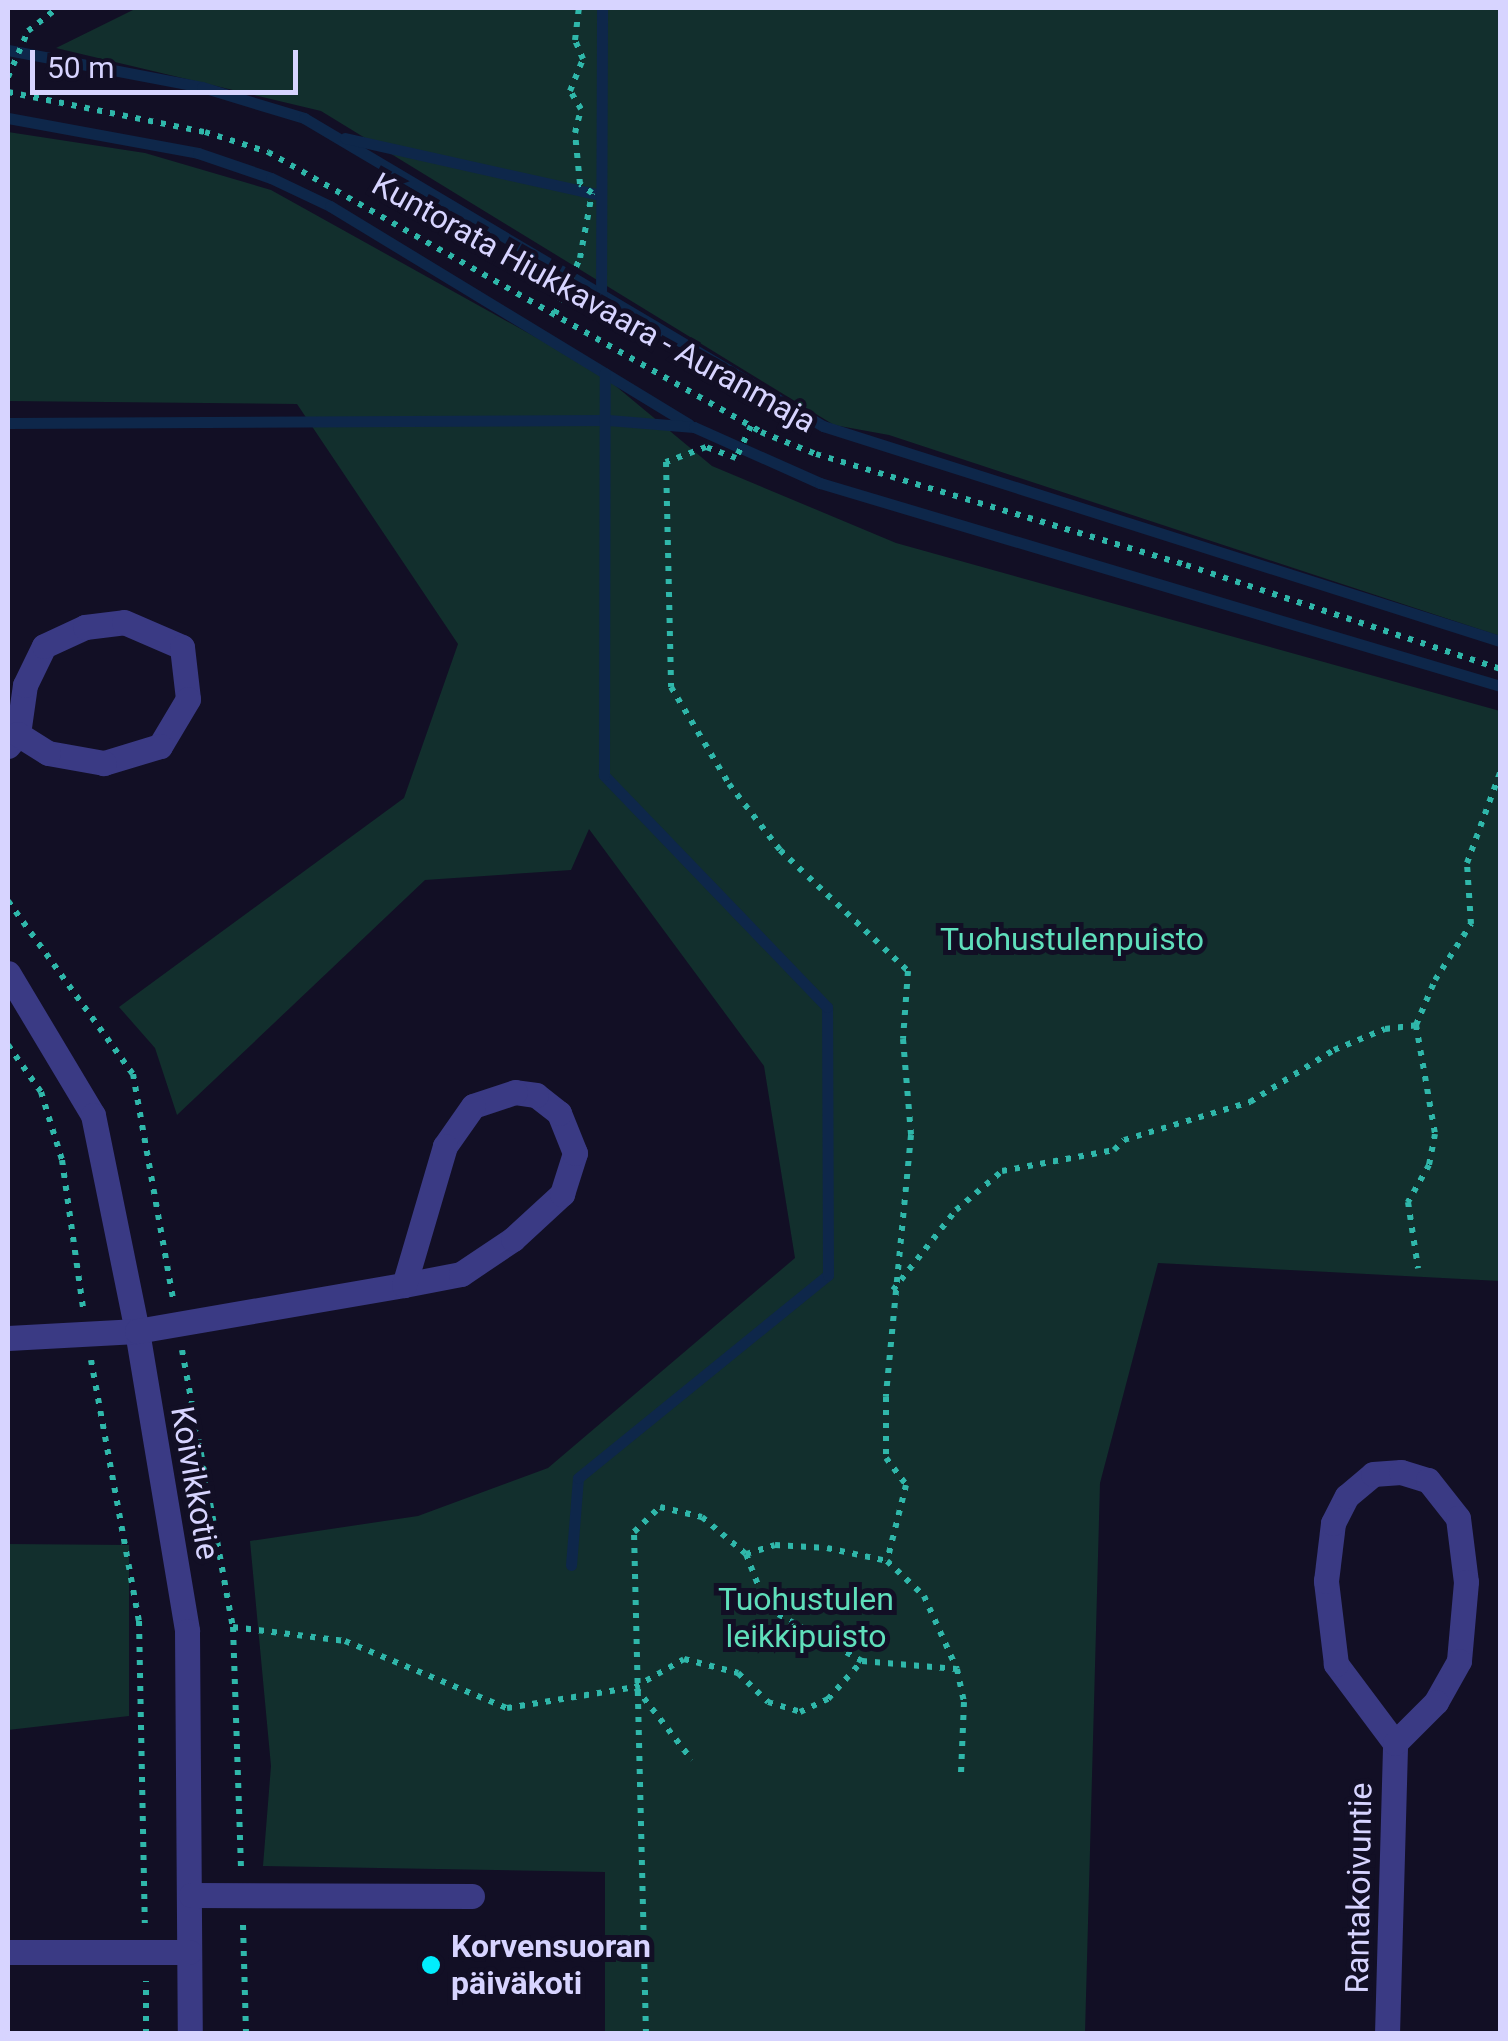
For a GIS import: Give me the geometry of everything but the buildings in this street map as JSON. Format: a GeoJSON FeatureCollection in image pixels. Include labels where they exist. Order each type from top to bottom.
{"type":"FeatureCollection","features":[{"type":"Feature","properties":{"kind":"street"},"geometry":{"type":"LineString","coordinates":[[124,622],[182,647],[188,700],[160,746],[104,763],[48,753],[13,740],[25,684],[44,646],[85,626],[124,622]]}},
{"type":"Feature","properties":{"kind":"street","name":"Koivikkotie"},"geometry":{"type":"LineString","coordinates":[[8,973],[93,1115],[137,1332],[188,1631],[190,2034]]}},
{"type":"Feature","properties":{"kind":"street"},"geometry":{"type":"LineString","coordinates":[[8,1338],[137,1332],[404,1286],[460,1274],[513,1239],[562,1194],[575,1153],[559,1112],[536,1095],[514,1092],[473,1106],[445,1146],[404,1286]]}},
{"type":"Feature","properties":{"kind":"street","name":"Rantakoivuntie"},"geometry":{"type":"LineString","coordinates":[[1387,2034],[1395,1743],[1336,1664],[1326,1581],[1333,1523],[1347,1496],[1373,1474],[1401,1472],[1428,1480],[1458,1518],[1466,1582],[1459,1661],[1436,1702],[1395,1743]]}},
{"type":"Feature","properties":{"kind":"street"},"geometry":{"type":"LineString","coordinates":[[192,1895],[472,1896]]}},
{"type":"Feature","properties":{"kind":"street"},"geometry":{"type":"LineString","coordinates":[[8,1952],[190,1952]]}},
{"type":"Feature","properties":{"kind":"path"},"geometry":{"type":"LineString","coordinates":[[8,77],[28,31],[56,8]]}},
{"type":"Feature","properties":{"kind":"path"},"geometry":{"type":"LineString","coordinates":[[556,314],[580,258],[592,193],[580,184],[575,134],[580,109],[570,91],[583,58],[575,40],[579,8]]}},
{"type":"Feature","properties":{"kind":"path","name":"Kuntorata Hiukkavaara - Auranmaja"},"geometry":{"type":"LineString","coordinates":[[8,92],[205,132],[268,152],[556,314],[750,430],[816,454],[1186,564],[1500,669]]}},
{"type":"Feature","properties":{"kind":"path"},"geometry":{"type":"LineString","coordinates":[[750,430],[736,458],[706,447],[666,462],[672,686],[729,784],[780,850],[908,971],[903,1040],[911,1135],[893,1290],[886,1458],[906,1485],[888,1561]]}},
{"type":"Feature","properties":{"kind":"path"},"geometry":{"type":"LineString","coordinates":[[1418,1268],[1408,1202],[1429,1165],[1435,1134],[1416,1026],[1435,980],[1471,924],[1467,864],[1500,773]]}},
{"type":"Feature","properties":{"kind":"path"},"geometry":{"type":"LineString","coordinates":[[893,1290],[956,1210],[1002,1171],[1114,1150],[1124,1140],[1250,1102],[1334,1050],[1385,1029],[1416,1026]]}},
{"type":"Feature","properties":{"kind":"path"},"geometry":{"type":"LineString","coordinates":[[8,1044],[41,1092],[62,1160],[86,1337],[139,1620],[146,2034]]}},
{"type":"Feature","properties":{"kind":"path"},"geometry":{"type":"LineString","coordinates":[[646,2034],[634,1532],[660,1508],[702,1517],[746,1554],[767,1608],[862,1660],[957,1668]]}},
{"type":"Feature","properties":{"kind":"path"},"geometry":{"type":"LineString","coordinates":[[746,1554],[775,1545],[888,1561],[924,1596],[957,1668],[964,1702],[962,1773]]}},
{"type":"Feature","properties":{"kind":"path"},"geometry":{"type":"LineString","coordinates":[[233,1628],[345,1640],[507,1708],[635,1688],[684,1658],[738,1673],[768,1702],[800,1712],[828,1698],[862,1660]]}},
{"type":"Feature","properties":{"kind":"path"},"geometry":{"type":"LineString","coordinates":[[635,1688],[692,1760]]}},
{"type":"Feature","properties":{"kind":"green space"},"geometry":{"type":"Polygon","coordinates":[[[137,8],[1500,8],[1500,636],[889,435],[834,425],[321,111],[56,48],[137,8]]]}},
{"type":"Feature","properties":{"kind":"green space","name":"Tuohustulenpuisto"},"geometry":{"type":"Polygon","coordinates":[[[8,132],[145,153],[271,190],[600,373],[712,466],[896,543],[1500,711],[1500,1281],[1158,1263],[1100,1483],[1085,2033],[605,2033],[605,1872],[263,1866],[271,1766],[250,1541],[418,1516],[548,1468],[795,1258],[764,1066],[589,829],[571,870],[425,880],[177,1115],[155,1048],[119,1007],[404,798],[458,644],[297,404],[8,401],[8,132]]]}},
{"type":"Feature","properties":{"kind":"green space"},"geometry":{"type":"Polygon","coordinates":[[[8,1544],[129,1545],[129,1716],[8,1730],[8,1544]]]}},
{"type":"Feature","properties":{"kind":"waterway"},"geometry":{"type":"LineString","coordinates":[[601,309],[602,8]]}},
{"type":"Feature","properties":{"kind":"waterway"},"geometry":{"type":"LineString","coordinates":[[8,50],[202,87],[304,118],[823,426],[1500,641]]}},
{"type":"Feature","properties":{"kind":"waterway"},"geometry":{"type":"LineString","coordinates":[[8,118],[198,153],[271,178],[330,206],[689,424]]}},
{"type":"Feature","properties":{"kind":"waterway"},"geometry":{"type":"LineString","coordinates":[[345,138],[600,195]]}},
{"type":"Feature","properties":{"kind":"waterway"},"geometry":{"type":"LineString","coordinates":[[571,1565],[578,1478],[828,1275],[827,1007],[604,775],[605,373]]}},
{"type":"Feature","properties":{"kind":"waterway"},"geometry":{"type":"LineString","coordinates":[[8,423],[608,420],[694,427],[820,483],[1500,686]]}},
{"type":"Feature","properties":{"kind":"place","name":"Korvensuoran päiväkoti"},"geometry":{"type":"Point","coordinates":[431,1965]}},
{"type":"Feature","properties":{"kind":"park label","name":"Tuohustulen leikkipuisto"},"geometry":{"type":"Point","coordinates":[806,1618]}}]}
